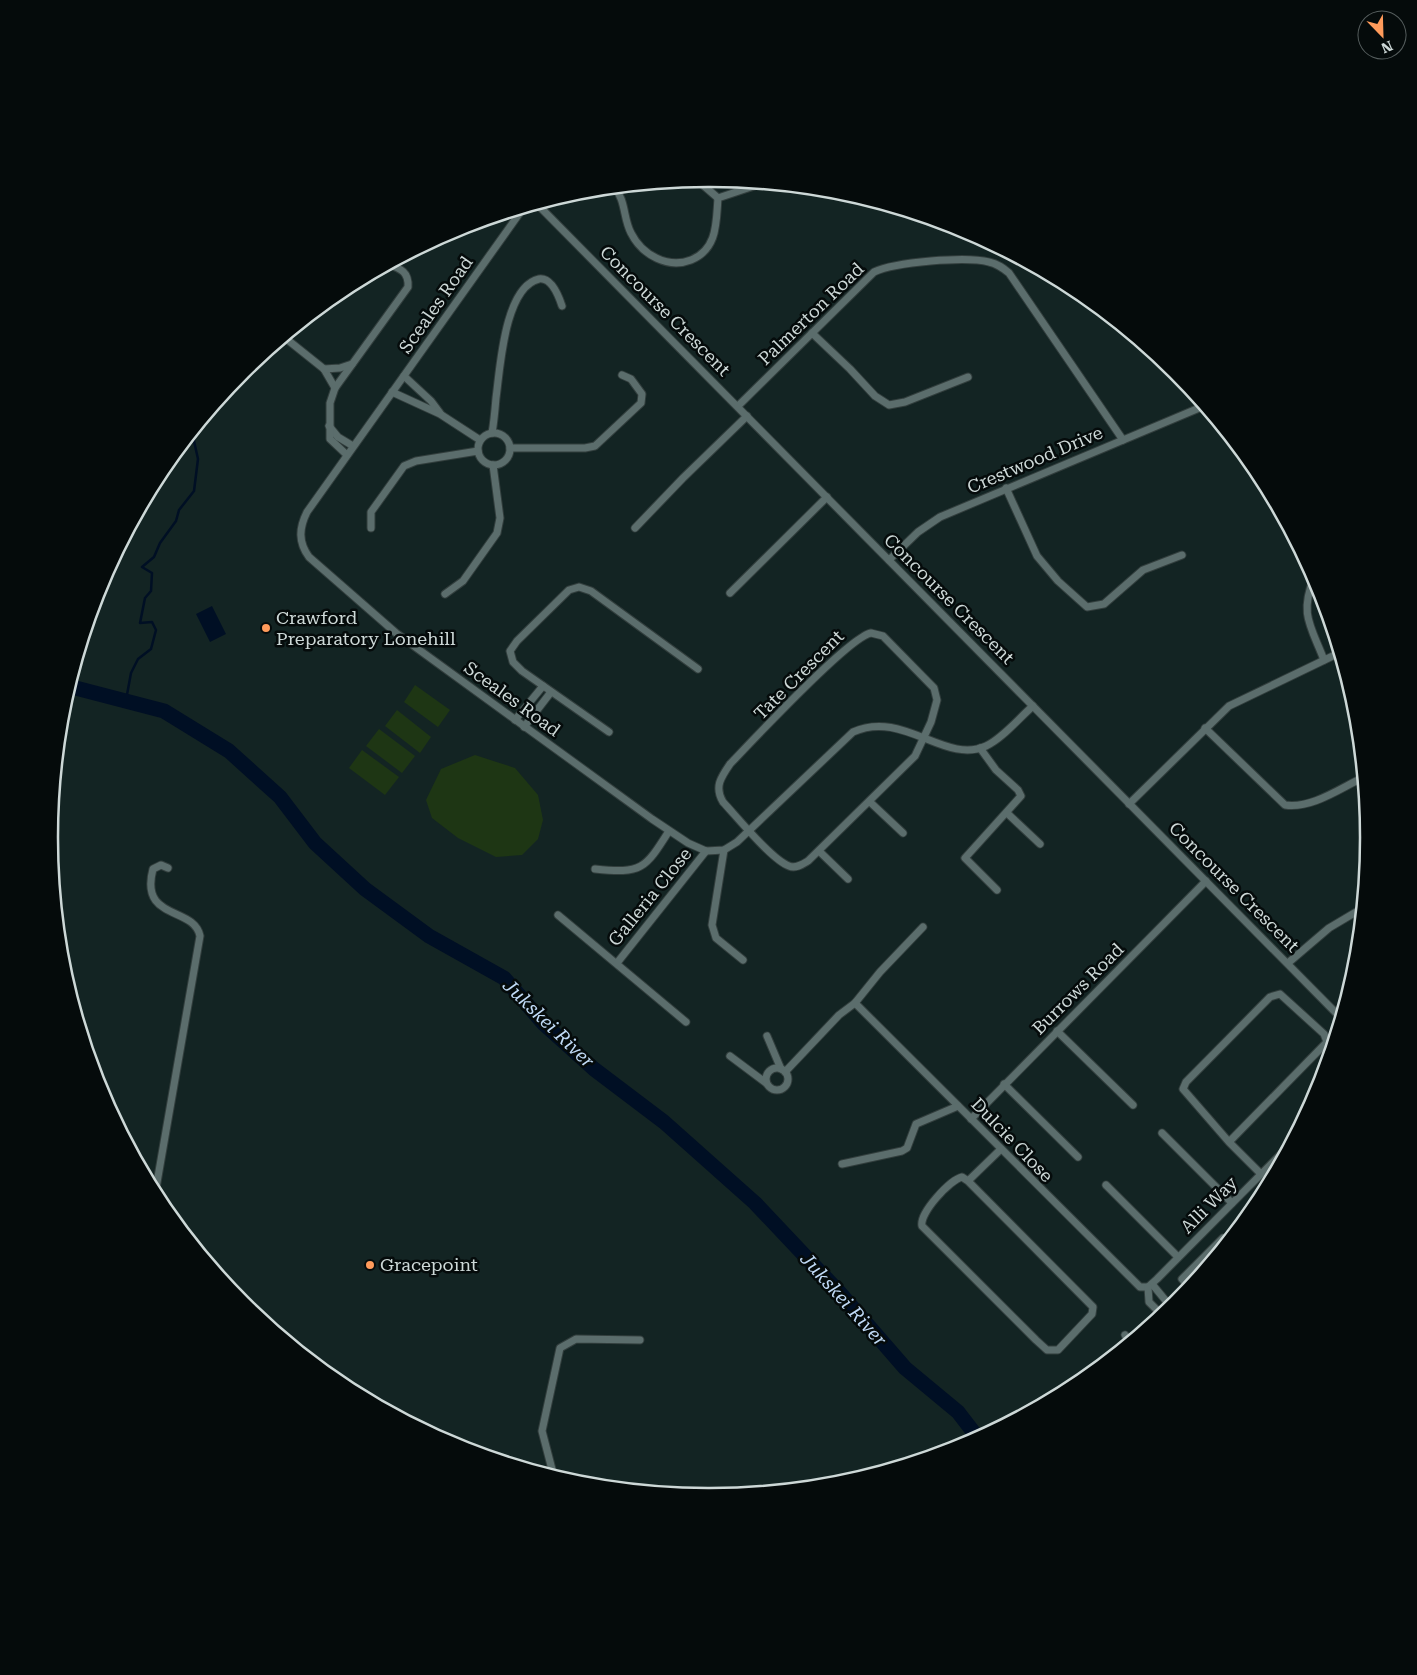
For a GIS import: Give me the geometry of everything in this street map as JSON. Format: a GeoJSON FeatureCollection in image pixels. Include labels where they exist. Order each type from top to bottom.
{"type":"FeatureCollection","features":[{"type":"Feature","properties":{"kind":"street"},"geometry":{"type":"LineString","coordinates":[[705,187],[718,198]]}},
{"type":"Feature","properties":{"kind":"street"},"geometry":{"type":"LineString","coordinates":[[718,198],[748,188]]}},
{"type":"Feature","properties":{"kind":"street"},"geometry":{"type":"LineString","coordinates":[[617,193],[622,201],[631,234],[649,253],[664,263],[672,264],[694,259],[705,252],[711,244],[715,234],[718,198]]}},
{"type":"Feature","properties":{"kind":"street","name":"Concourse Crescent"},"geometry":{"type":"LineString","coordinates":[[541,209],[738,406],[1335,1012]]}},
{"type":"Feature","properties":{"kind":"street","name":"Sceales Road"},"geometry":{"type":"LineString","coordinates":[[518,215],[353,446],[303,520],[300,536],[304,549],[345,590],[396,633],[669,831],[706,851]]}},
{"type":"Feature","properties":{"kind":"street","name":"Palmerton Road"},"geometry":{"type":"LineString","coordinates":[[738,406],[874,272],[884,267],[910,263],[981,260],[992,262],[1009,273],[1123,440]]}},
{"type":"Feature","properties":{"kind":"street"},"geometry":{"type":"LineString","coordinates":[[347,455],[331,442],[329,426],[330,403],[335,388],[408,287],[408,276],[404,271],[396,267]]}},
{"type":"Feature","properties":{"kind":"street"},"geometry":{"type":"LineString","coordinates":[[492,433],[510,311],[529,285],[539,279],[546,280],[554,288],[562,306]]}},
{"type":"Feature","properties":{"kind":"street"},"geometry":{"type":"LineString","coordinates":[[812,333],[850,368],[875,396],[889,405],[905,402],[968,377]]}},
{"type":"Feature","properties":{"kind":"street"},"geometry":{"type":"LineString","coordinates":[[288,340],[324,369],[335,388]]}},
{"type":"Feature","properties":{"kind":"street"},"geometry":{"type":"LineString","coordinates":[[324,369],[340,368],[352,364]]}},
{"type":"Feature","properties":{"kind":"street"},"geometry":{"type":"LineString","coordinates":[[510,448],[585,448],[594,446],[641,403],[642,394],[631,379],[622,375]]}},
{"type":"Feature","properties":{"kind":"street"},"geometry":{"type":"LineString","coordinates":[[404,376],[431,401],[440,414]]}},
{"type":"Feature","properties":{"kind":"street"},"geometry":{"type":"LineString","coordinates":[[392,392],[440,414],[480,440]]}},
{"type":"Feature","properties":{"kind":"street","name":"Crestwood Drive"},"geometry":{"type":"LineString","coordinates":[[889,560],[930,522],[1006,488],[1198,408]]}},
{"type":"Feature","properties":{"kind":"street"},"geometry":{"type":"LineString","coordinates":[[635,528],[682,478],[747,416]]}},
{"type":"Feature","properties":{"kind":"street"},"geometry":{"type":"LineString","coordinates":[[329,426],[338,437],[353,446]]}},
{"type":"Feature","properties":{"kind":"street"},"geometry":{"type":"LineString","coordinates":[[492,433],[506,439],[510,448],[505,460],[493,465],[486,463],[480,458],[478,451],[480,440],[492,433]]}},
{"type":"Feature","properties":{"kind":"street"},"geometry":{"type":"LineString","coordinates":[[371,528],[371,512],[404,466],[416,461],[478,451]]}},
{"type":"Feature","properties":{"kind":"street"},"geometry":{"type":"LineString","coordinates":[[445,594],[463,581],[497,533],[500,518],[493,465]]}},
{"type":"Feature","properties":{"kind":"street"},"geometry":{"type":"LineString","coordinates":[[1006,488],[1036,556],[1058,581],[1088,607],[1104,604],[1143,570],[1182,555]]}},
{"type":"Feature","properties":{"kind":"street"},"geometry":{"type":"LineString","coordinates":[[730,593],[827,497]]}},
{"type":"Feature","properties":{"kind":"street"},"geometry":{"type":"LineString","coordinates":[[609,732],[517,667],[510,651],[517,641],[569,590],[579,587],[591,591],[698,669]]}},
{"type":"Feature","properties":{"kind":"street"},"geometry":{"type":"LineString","coordinates":[[1310,588],[1306,610],[1324,660]]}},
{"type":"Feature","properties":{"kind":"street","name":"Tate Crescent"},"geometry":{"type":"LineString","coordinates":[[749,829],[719,795],[720,782],[724,773],[730,764],[825,669],[865,634],[871,633],[883,636],[934,688],[936,704],[931,722],[923,737]]}},
{"type":"Feature","properties":{"kind":"street"},"geometry":{"type":"LineString","coordinates":[[1129,804],[1229,706],[1333,655]]}},
{"type":"Feature","properties":{"kind":"street"},"geometry":{"type":"LineString","coordinates":[[515,720],[543,686]]}},
{"type":"Feature","properties":{"kind":"street"},"geometry":{"type":"LineString","coordinates":[[524,727],[551,692]]}},
{"type":"Feature","properties":{"kind":"street"},"geometry":{"type":"LineString","coordinates":[[706,851],[724,850],[737,842],[852,732],[863,727],[879,725],[963,750],[980,748],[996,739],[1033,706]]}},
{"type":"Feature","properties":{"kind":"street"},"geometry":{"type":"LineString","coordinates":[[1205,728],[1285,805],[1307,804],[1357,781]]}},
{"type":"Feature","properties":{"kind":"street"},"geometry":{"type":"LineString","coordinates":[[749,829],[773,854],[789,866],[804,864],[870,802],[915,756],[923,737]]}},
{"type":"Feature","properties":{"kind":"street"},"geometry":{"type":"LineString","coordinates":[[980,748],[996,770],[1020,793],[1020,798],[965,858],[998,890]]}},
{"type":"Feature","properties":{"kind":"street"},"geometry":{"type":"LineString","coordinates":[[870,802],[903,833]]}},
{"type":"Feature","properties":{"kind":"street"},"geometry":{"type":"LineString","coordinates":[[1007,813],[1040,844]]}},
{"type":"Feature","properties":{"kind":"street","name":"Galleria Close"},"geometry":{"type":"LineString","coordinates":[[595,869],[619,872],[634,870],[649,861],[669,831]]}},
{"type":"Feature","properties":{"kind":"street"},"geometry":{"type":"LineString","coordinates":[[724,850],[712,925],[716,938],[743,960]]}},
{"type":"Feature","properties":{"kind":"street","name":"Galleria Close"},"geometry":{"type":"LineString","coordinates":[[617,963],[706,851]]}},
{"type":"Feature","properties":{"kind":"street"},"geometry":{"type":"LineString","coordinates":[[819,851],[848,878]]}},
{"type":"Feature","properties":{"kind":"street"},"geometry":{"type":"LineString","coordinates":[[157,1183],[200,936],[191,923],[164,908],[150,891],[153,870],[161,865],[168,868]]}},
{"type":"Feature","properties":{"kind":"street","name":"Burrows Road"},"geometry":{"type":"LineString","coordinates":[[971,1119],[1206,881]]}},
{"type":"Feature","properties":{"kind":"street"},"geometry":{"type":"LineString","coordinates":[[1288,963],[1329,928],[1355,913]]}},
{"type":"Feature","properties":{"kind":"street","name":"Galleria Close"},"geometry":{"type":"LineString","coordinates":[[558,915],[686,1022]]}},
{"type":"Feature","properties":{"kind":"street"},"geometry":{"type":"LineString","coordinates":[[766,1083],[767,1073],[771,1070],[783,1070],[832,1022],[855,1003],[880,972],[923,926]]}},
{"type":"Feature","properties":{"kind":"street"},"geometry":{"type":"LineString","coordinates":[[1260,1174],[1186,1095],[1183,1086],[1270,997],[1280,994],[1324,1034],[1327,1041]]}},
{"type":"Feature","properties":{"kind":"street","name":"Dulcie Close"},"geometry":{"type":"LineString","coordinates":[[855,1003],[1132,1282],[1140,1288],[1150,1285]]}},
{"type":"Feature","properties":{"kind":"street"},"geometry":{"type":"LineString","coordinates":[[1057,1031],[1133,1106]]}},
{"type":"Feature","properties":{"kind":"street"},"geometry":{"type":"LineString","coordinates":[[730,1056],[773,1089],[782,1088],[787,1080],[767,1036]]}},
{"type":"Feature","properties":{"kind":"street"},"geometry":{"type":"LineString","coordinates":[[1229,1142],[1326,1043]]}},
{"type":"Feature","properties":{"kind":"street"},"geometry":{"type":"LineString","coordinates":[[1004,1084],[1078,1157]]}},
{"type":"Feature","properties":{"kind":"street"},"geometry":{"type":"LineString","coordinates":[[842,1164],[902,1151],[906,1148],[916,1124],[958,1106]]}},
{"type":"Feature","properties":{"kind":"street"},"geometry":{"type":"LineString","coordinates":[[1162,1132],[1232,1203]]}},
{"type":"Feature","properties":{"kind":"street"},"geometry":{"type":"LineString","coordinates":[[968,1181],[1000,1150]]}},
{"type":"Feature","properties":{"kind":"street","name":"Alli Way"},"geometry":{"type":"LineString","coordinates":[[1150,1285],[1273,1162]]}},
{"type":"Feature","properties":{"kind":"street"},"geometry":{"type":"LineString","coordinates":[[962,1177],[968,1181],[1093,1307],[1092,1314],[1058,1350],[1047,1350],[1036,1340],[922,1226],[923,1214],[954,1180],[962,1177]]}},
{"type":"Feature","properties":{"kind":"street"},"geometry":{"type":"LineString","coordinates":[[1106,1185],[1178,1257]]}},
{"type":"Feature","properties":{"kind":"street"},"geometry":{"type":"LineString","coordinates":[[1184,1282],[1182,1279],[1216,1245]]}},
{"type":"Feature","properties":{"kind":"street"},"geometry":{"type":"LineString","coordinates":[[1150,1285],[1166,1301]]}},
{"type":"Feature","properties":{"kind":"street"},"geometry":{"type":"LineString","coordinates":[[1150,1285],[1147,1296],[1149,1302],[1157,1310]]}},
{"type":"Feature","properties":{"kind":"street"},"geometry":{"type":"LineString","coordinates":[[552,1469],[542,1431],[560,1348],[576,1339],[640,1340]]}},
{"type":"Feature","properties":{"kind":"green space"},"geometry":{"type":"Polygon","coordinates":[[[415,685],[450,710],[438,727],[404,702],[415,685]]]}},
{"type":"Feature","properties":{"kind":"green space"},"geometry":{"type":"Polygon","coordinates":[[[397,710],[431,737],[420,753],[385,726],[397,710]]]}},
{"type":"Feature","properties":{"kind":"green space"},"geometry":{"type":"Polygon","coordinates":[[[379,729],[415,756],[402,773],[366,746],[379,729]]]}},
{"type":"Feature","properties":{"kind":"green space"},"geometry":{"type":"Polygon","coordinates":[[[362,750],[399,777],[385,795],[349,768],[362,750]]]}},
{"type":"Feature","properties":{"kind":"green space"},"geometry":{"type":"Polygon","coordinates":[[[475,755],[515,768],[538,795],[543,820],[538,839],[522,855],[496,857],[458,838],[432,818],[426,800],[441,769],[475,755]]]}},
{"type":"Feature","properties":{"kind":"water"},"geometry":{"type":"Polygon","coordinates":[[[212,606],[226,634],[210,642],[196,614],[212,606]]]}},
{"type":"Feature","properties":{"kind":"waterway"},"geometry":{"type":"LineString","coordinates":[[126,700],[131,673],[138,659],[151,649],[156,630],[152,622],[140,623],[145,598],[151,591],[152,573],[142,567],[154,557],[160,543],[176,521],[179,510],[194,491],[198,459],[194,439]]}},
{"type":"Feature","properties":{"kind":"waterway","name":"Jukskei River"},"geometry":{"type":"LineString","coordinates":[[75,688],[164,711],[229,751],[280,797],[315,843],[365,889],[429,936],[504,978],[544,1024],[594,1069],[664,1122],[755,1203],[839,1292],[905,1368],[958,1412],[973,1432]]}},
{"type":"Feature","properties":{"kind":"place","name":"Crawford Preparatory Lonehill"},"geometry":{"type":"Point","coordinates":[266,628]}},
{"type":"Feature","properties":{"kind":"place","name":"Gracepoint"},"geometry":{"type":"Point","coordinates":[370,1265]}}]}
